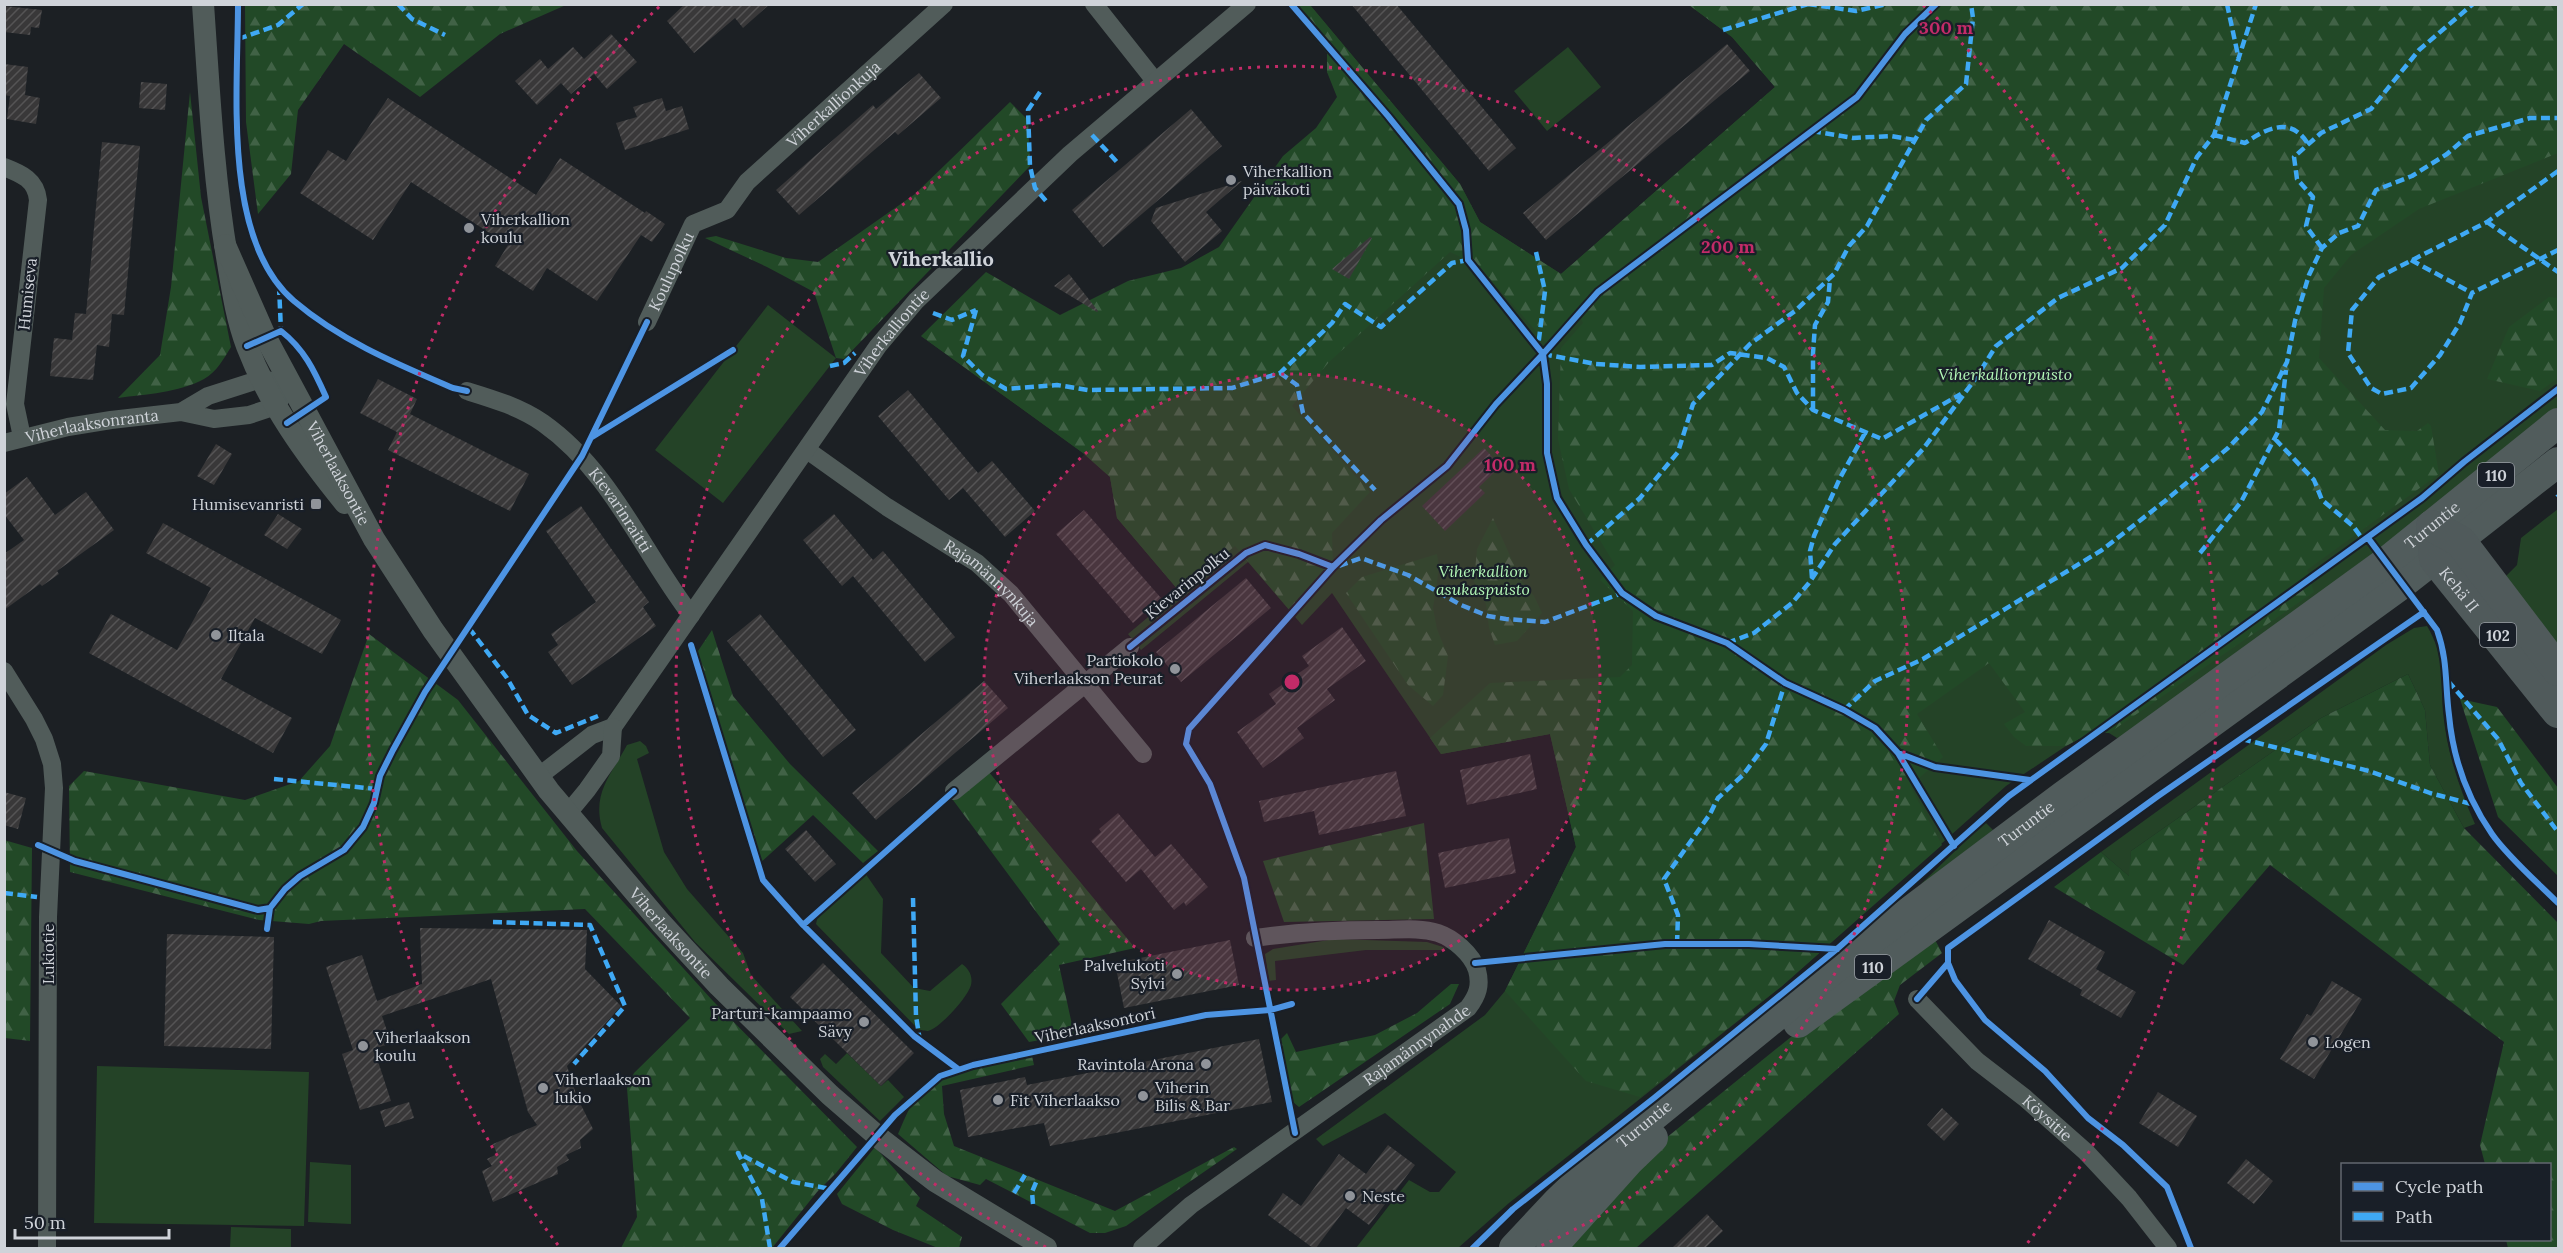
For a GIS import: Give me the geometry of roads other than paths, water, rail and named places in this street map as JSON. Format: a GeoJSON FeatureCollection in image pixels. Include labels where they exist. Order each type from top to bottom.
{"type":"FeatureCollection","features":[{"type":"Feature","properties":{"kind":"highway","name":"Kehä II"},"geometry":{"type":"LineString","coordinates":[[2432,526],[2460,541],[2559,670]]}},
{"type":"Feature","properties":{"kind":"highway","name":"Kehä II"},"geometry":{"type":"LineString","coordinates":[[2432,526],[2435,559],[2559,712]]}},
{"type":"Feature","properties":{"kind":"main road","name":"Turuntie"},"geometry":{"type":"LineString","coordinates":[[1514,1248],[1607,1154],[1845,960],[2063,796],[2432,526],[2559,423]]}},
{"type":"Feature","properties":{"kind":"main road","name":"Turuntie"},"geometry":{"type":"LineString","coordinates":[[1551,1248],[1629,1161],[1678,1113],[1858,977],[1932,927],[2460,541],[2559,462]]}},
{"type":"Feature","properties":{"kind":"street","name":"Viherlaaksontie"},"geometry":{"type":"LineString","coordinates":[[203,4],[215,182],[237,318],[261,379],[276,406],[313,464],[374,539]]}},
{"type":"Feature","properties":{"kind":"street","name":"Viherkallionkuja"},"geometry":{"type":"LineString","coordinates":[[728,210],[747,182],[944,4]]}},
{"type":"Feature","properties":{"kind":"street"},"geometry":{"type":"LineString","coordinates":[[1094,4],[1155,81]]}},
{"type":"Feature","properties":{"kind":"street","name":"Viherkalliontie"},"geometry":{"type":"LineString","coordinates":[[568,813],[611,756],[613,727],[878,346],[916,301],[1070,154],[1247,4]]}},
{"type":"Feature","properties":{"kind":"street","name":"Humiseva"},"geometry":{"type":"LineString","coordinates":[[4,167],[26,176],[37,191],[38,200],[15,404],[22,437]]}},
{"type":"Feature","properties":{"kind":"street","name":"Koulupolku"},"geometry":{"type":"LineString","coordinates":[[647,322],[693,224],[728,210]]}},
{"type":"Feature","properties":{"kind":"street","name":"Viherlaaksontie"},"geometry":{"type":"LineString","coordinates":[[225,245],[266,338],[374,539],[433,630],[538,777],[661,923],[712,978],[830,1095],[882,1140],[935,1181],[1046,1248]]}},
{"type":"Feature","properties":{"kind":"street","name":"Viherlaaksonranta"},"geometry":{"type":"LineString","coordinates":[[181,412],[208,396],[261,379],[290,384]]}},
{"type":"Feature","properties":{"kind":"street"},"geometry":{"type":"LineString","coordinates":[[276,406],[290,384]]}},
{"type":"Feature","properties":{"kind":"street","name":"Kievarinraitti"},"geometry":{"type":"LineString","coordinates":[[467,392],[500,401],[542,423],[582,456],[603,481],[670,587],[691,615]]}},
{"type":"Feature","properties":{"kind":"street","name":"Viherlaaksonranta"},"geometry":{"type":"LineString","coordinates":[[4,443],[76,425],[181,412],[214,418],[249,415],[276,406]]}},
{"type":"Feature","properties":{"kind":"street","name":"Rajamännynkuja"},"geometry":{"type":"LineString","coordinates":[[807,450],[887,507],[977,563],[1011,594],[1143,754]]}},
{"type":"Feature","properties":{"kind":"street"},"geometry":{"type":"LineString","coordinates":[[954,792],[1130,647]]}},
{"type":"Feature","properties":{"kind":"street","name":"Lukiotie"},"geometry":{"type":"LineString","coordinates":[[4,671],[44,739],[52,764],[54,788],[48,917],[47,1248]]}},
{"type":"Feature","properties":{"kind":"street"},"geometry":{"type":"LineString","coordinates":[[538,777],[592,735],[613,727]]}},
{"type":"Feature","properties":{"kind":"street","name":"Rajamännynahde"},"geometry":{"type":"LineString","coordinates":[[1142,1248],[1191,1204],[1468,1008],[1475,999],[1479,987],[1475,963],[1450,938],[1437,933],[1414,929],[1309,931],[1255,938]]}},
{"type":"Feature","properties":{"kind":"street","name":"Köysitie"},"geometry":{"type":"LineString","coordinates":[[1917,999],[1977,1061],[2025,1098],[2086,1152],[2129,1198],[2168,1248]]}},
{"type":"Feature","properties":{"kind":"place","name":"Viherkallion päiväkoti"},"geometry":{"type":"Point","coordinates":[1231,180]}},
{"type":"Feature","properties":{"kind":"place","name":"Viherkallion koulu"},"geometry":{"type":"Point","coordinates":[469,228]}},
{"type":"Feature","properties":{"kind":"place","name":"Humisevanristi"},"geometry":{"type":"Point","coordinates":[316,504]}},
{"type":"Feature","properties":{"kind":"place","name":"Iltala"},"geometry":{"type":"Point","coordinates":[216,635]}},
{"type":"Feature","properties":{"kind":"place","name":"Partiokolo Viherlaakson Peurat"},"geometry":{"type":"Point","coordinates":[1175,669]}},
{"type":"Feature","properties":{"kind":"place","name":"Palvelukoti Sylvi"},"geometry":{"type":"Point","coordinates":[1177,974]}},
{"type":"Feature","properties":{"kind":"place","name":"Parturi-kampaamo Sävy"},"geometry":{"type":"Point","coordinates":[864,1022]}},
{"type":"Feature","properties":{"kind":"place","name":"Logen"},"geometry":{"type":"Point","coordinates":[2313,1042]}},
{"type":"Feature","properties":{"kind":"place","name":"Viherlaakson koulu"},"geometry":{"type":"Point","coordinates":[363,1046]}},
{"type":"Feature","properties":{"kind":"place","name":"Ravintola Arona"},"geometry":{"type":"Point","coordinates":[1206,1064]}},
{"type":"Feature","properties":{"kind":"place","name":"Viherlaakson lukio"},"geometry":{"type":"Point","coordinates":[543,1088]}},
{"type":"Feature","properties":{"kind":"place","name":"Viherin Bilis & Bar"},"geometry":{"type":"Point","coordinates":[1143,1096]}},
{"type":"Feature","properties":{"kind":"place","name":"Fit Viherlaakso"},"geometry":{"type":"Point","coordinates":[998,1100]}},
{"type":"Feature","properties":{"kind":"place","name":"Neste"},"geometry":{"type":"Point","coordinates":[1350,1196]}},
{"type":"Feature","properties":{"kind":"district","name":"Viherkallio"},"geometry":{"type":"Point","coordinates":[941,258]}},
{"type":"Feature","properties":{"kind":"park label","name":"Viherkallionpuisto"},"geometry":{"type":"Point","coordinates":[2005,374]}},
{"type":"Feature","properties":{"kind":"park label","name":"Viherkallion asukaspuisto"},"geometry":{"type":"Point","coordinates":[1483,580]}}]}
